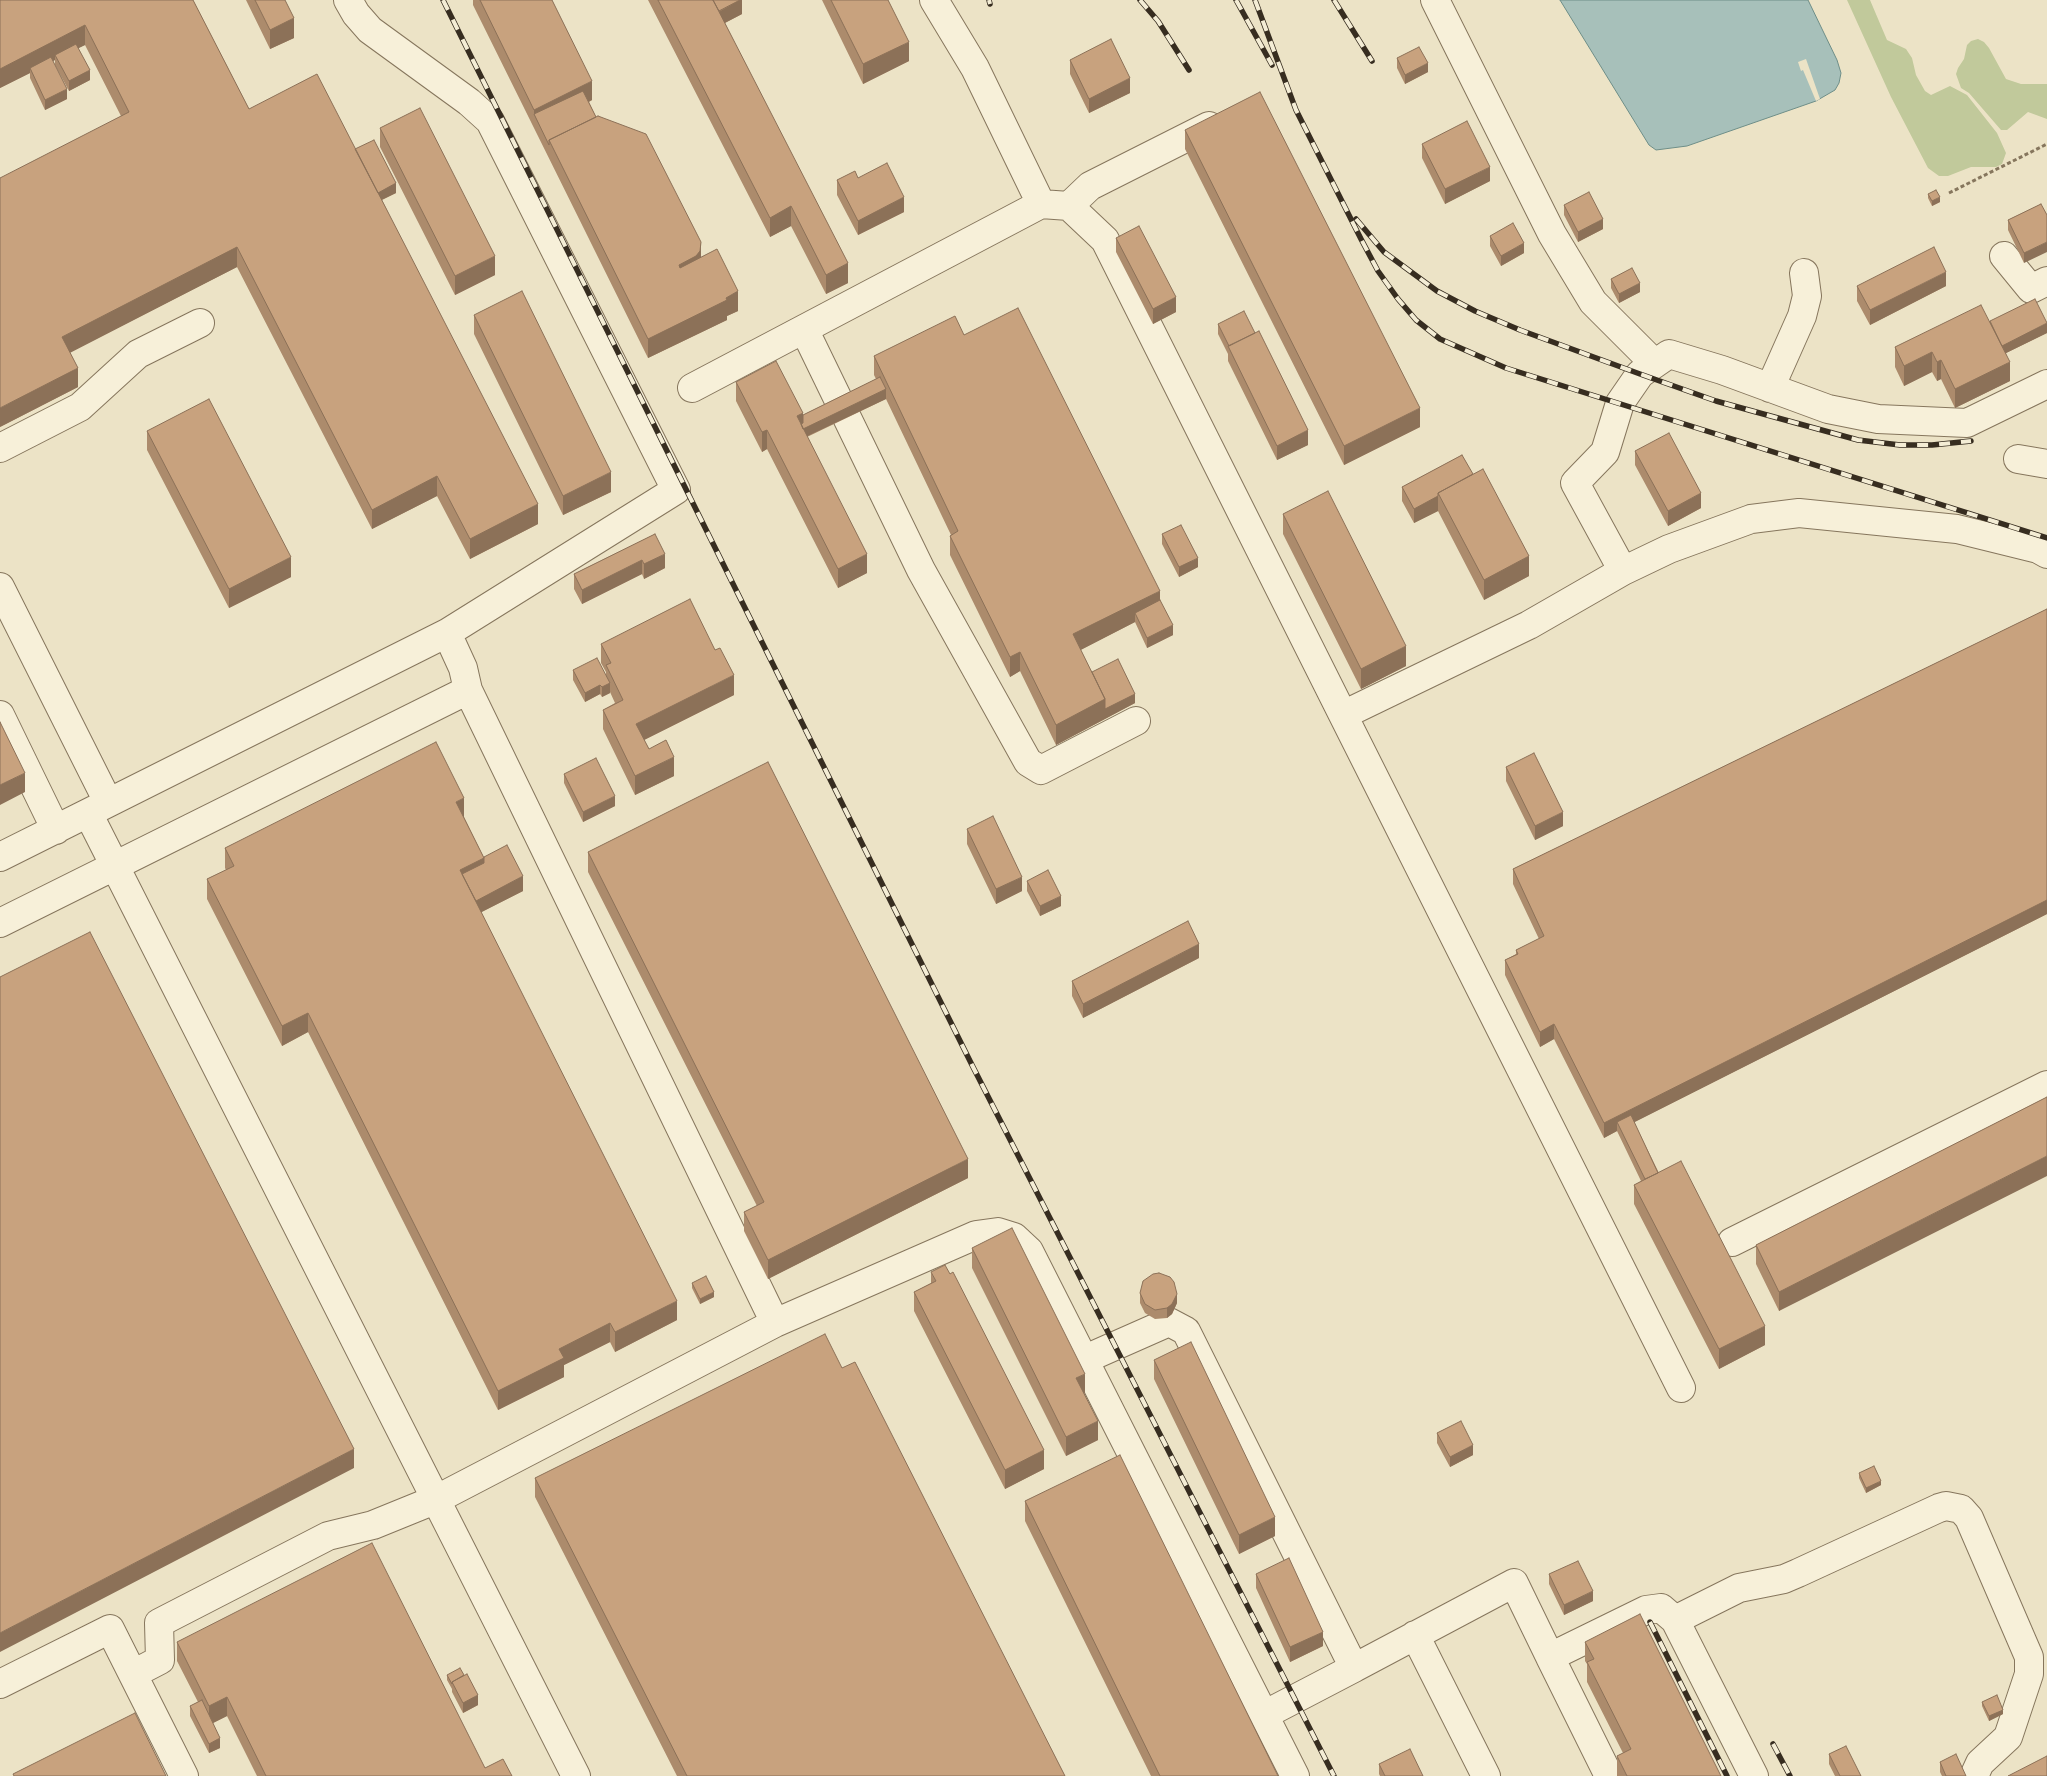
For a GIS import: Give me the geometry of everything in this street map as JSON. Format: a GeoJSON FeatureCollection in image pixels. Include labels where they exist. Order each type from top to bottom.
{"type":"FeatureCollection","features":[{"type":"Feature","properties":{"kind":"lane"},"geometry":{"type":"LineString","coordinates":[[0,857],[446,633],[676,490],[490,121],[469,102],[370,30],[356,14],[348,0]]}},
{"type":"Feature","properties":{"kind":"lane"},"geometry":{"type":"LineString","coordinates":[[934,0],[975,68],[1041,204]]}},
{"type":"Feature","properties":{"kind":"lane"},"geometry":{"type":"LineString","coordinates":[[1435,0],[1552,234],[1593,302],[1654,363]]}},
{"type":"Feature","properties":{"kind":"lane"},"geometry":{"type":"LineString","coordinates":[[1069,206],[1090,186],[1208,126]]}},
{"type":"Feature","properties":{"kind":"lane"},"geometry":{"type":"LineString","coordinates":[[692,388],[1041,204],[1069,206],[1105,240],[1681,1388]]}},
{"type":"Feature","properties":{"kind":"lane"},"geometry":{"type":"LineString","coordinates":[[2004,256],[2030,289],[2047,281]]}},
{"type":"Feature","properties":{"kind":"lane"},"geometry":{"type":"LineString","coordinates":[[1770,388],[1802,316],[1807,296],[1804,273]]}},
{"type":"Feature","properties":{"kind":"lane"},"geometry":{"type":"LineString","coordinates":[[0,448],[80,407],[138,354],[200,324]]}},
{"type":"Feature","properties":{"kind":"lane"},"geometry":{"type":"LineString","coordinates":[[804,329],[921,570],[1028,762],[1041,770],[1136,721]]}},
{"type":"Feature","properties":{"kind":"lane"},"geometry":{"type":"LineString","coordinates":[[1623,572],[1575,483],[1604,452],[1620,403],[1640,374],[1669,354],[1828,409],[1878,419],[1967,423],[2047,384]]}},
{"type":"Feature","properties":{"kind":"lane"},"geometry":{"type":"LineString","coordinates":[[2018,459],[2047,464]]}},
{"type":"Feature","properties":{"kind":"lane"},"geometry":{"type":"LineString","coordinates":[[1343,716],[1529,626],[1623,572],[1669,549],[1751,519],[1799,513],[1957,529],[2038,549],[2047,554]]}},
{"type":"Feature","properties":{"kind":"lane"},"geometry":{"type":"LineString","coordinates":[[0,587],[98,808],[115,868],[576,1776]]}},
{"type":"Feature","properties":{"kind":"lane"},"geometry":{"type":"LineString","coordinates":[[446,633],[463,668],[468,690],[775,1323]]}},
{"type":"Feature","properties":{"kind":"lane"},"geometry":{"type":"LineString","coordinates":[[0,923],[115,868],[468,690]]}},
{"type":"Feature","properties":{"kind":"lane"},"geometry":{"type":"LineString","coordinates":[[0,714],[56,830]]}},
{"type":"Feature","properties":{"kind":"lane"},"geometry":{"type":"LineString","coordinates":[[1732,1242],[2047,1085]]}},
{"type":"Feature","properties":{"kind":"lane"},"geometry":{"type":"LineString","coordinates":[[133,1674],[160,1660],[159,1623],[328,1536],[373,1525],[437,1499],[775,1323],[976,1235],[998,1232],[1014,1237],[1029,1251],[1296,1776]]}},
{"type":"Feature","properties":{"kind":"lane"},"geometry":{"type":"LineString","coordinates":[[1084,1360],[1169,1322],[1186,1331],[1354,1668]]}},
{"type":"Feature","properties":{"kind":"lane"},"geometry":{"type":"LineString","coordinates":[[1675,1620],[1739,1588],[1784,1579],[1798,1574],[1939,1508],[1946,1506],[1961,1508],[1969,1518],[2029,1657],[2029,1674],[2008,1736],[1980,1763],[1974,1776]]}},
{"type":"Feature","properties":{"kind":"lane"},"geometry":{"type":"LineString","coordinates":[[1264,1715],[1514,1583],[1609,1776]]}},
{"type":"Feature","properties":{"kind":"lane"},"geometry":{"type":"LineString","coordinates":[[1550,1657],[1646,1610],[1661,1608],[1675,1620],[1754,1776]]}},
{"type":"Feature","properties":{"kind":"lane"},"geometry":{"type":"LineString","coordinates":[[0,1684],[110,1629],[184,1776]]}},
{"type":"Feature","properties":{"kind":"lane"},"geometry":{"type":"LineString","coordinates":[[1415,1635],[1486,1776]]}},
{"type":"Feature","properties":{"kind":"path"},"geometry":{"type":"LineString","coordinates":[[1949,194],[2047,144]]}},
{"type":"Feature","properties":{"kind":"green space"},"geometry":{"type":"Polygon","coordinates":[[[1847,0],[1870,0],[1887,40],[1906,49],[1912,58],[1916,75],[1925,91],[1931,95],[1950,86],[1967,95],[1997,133],[2006,153],[2002,164],[1996,167],[1971,167],[1948,176],[1939,176],[1928,168],[1891,97],[1847,0]]]}},
{"type":"Feature","properties":{"kind":"green space"},"geometry":{"type":"Polygon","coordinates":[[[1978,39],[1989,48],[2006,79],[2021,84],[2047,84],[2047,119],[2028,112],[2007,130],[2001,130],[1969,93],[1961,88],[1956,74],[1958,68],[1964,59],[1967,45],[1971,41],[1978,39]]]}},
{"type":"Feature","properties":{"kind":"water"},"geometry":{"type":"Polygon","coordinates":[[[1560,0],[1808,0],[1837,60],[1841,73],[1839,83],[1835,90],[1816,101],[1687,146],[1656,150],[1649,145],[1560,0]]]}},
{"type":"Feature","properties":{"kind":"pier"},"geometry":{"type":"Polygon","coordinates":[[[1806,59],[1820,99],[1816,101],[1798,62],[1806,59]]]}},
{"type":"Feature","properties":{"kind":"building"},"geometry":{"type":"Polygon","coordinates":[[[0,0],[193,0],[249,109],[317,74],[538,504],[470,539],[437,476],[372,510],[237,247],[62,337],[78,368],[0,408],[0,178],[129,112],[85,25],[0,69],[0,0]]]}},
{"type":"Feature","properties":{"kind":"building"},"geometry":{"type":"Polygon","coordinates":[[[255,0],[285,0],[294,18],[270,30],[255,0]]]}},
{"type":"Feature","properties":{"kind":"building"},"geometry":{"type":"Polygon","coordinates":[[[480,0],[552,0],[592,81],[534,110],[480,0]]]}},
{"type":"Feature","properties":{"kind":"building"},"geometry":{"type":"Polygon","coordinates":[[[658,0],[713,0],[848,263],[826,275],[791,206],[770,218],[658,0]]]}},
{"type":"Feature","properties":{"kind":"building"},"geometry":{"type":"Polygon","coordinates":[[[713,0],[740,0],[719,11],[713,0]]]}},
{"type":"Feature","properties":{"kind":"building"},"geometry":{"type":"Polygon","coordinates":[[[831,0],[888,0],[909,42],[863,64],[831,0]]]}},
{"type":"Feature","properties":{"kind":"building"},"geometry":{"type":"Polygon","coordinates":[[[1111,39],[1130,78],[1089,99],[1070,60],[1111,39]]]}},
{"type":"Feature","properties":{"kind":"building"},"geometry":{"type":"Polygon","coordinates":[[[76,44],[90,70],[69,81],[55,55],[76,44]]]}},
{"type":"Feature","properties":{"kind":"building"},"geometry":{"type":"Polygon","coordinates":[[[1419,47],[1428,63],[1405,75],[1397,58],[1419,47]]]}},
{"type":"Feature","properties":{"kind":"building"},"geometry":{"type":"Polygon","coordinates":[[[51,57],[67,89],[45,100],[30,68],[51,57]]]}},
{"type":"Feature","properties":{"kind":"building"},"geometry":{"type":"Polygon","coordinates":[[[583,91],[596,117],[549,140],[549,145],[534,114],[583,91]]]}},
{"type":"Feature","properties":{"kind":"building"},"geometry":{"type":"Polygon","coordinates":[[[1260,92],[1420,408],[1344,446],[1185,130],[1260,92]]]}},
{"type":"Feature","properties":{"kind":"building"},"geometry":{"type":"Polygon","coordinates":[[[420,108],[495,256],[455,276],[380,128],[420,108]]]}},
{"type":"Feature","properties":{"kind":"building"},"geometry":{"type":"Polygon","coordinates":[[[598,116],[646,134],[701,242],[700,251],[696,256],[679,265],[680,268],[717,249],[738,291],[726,298],[727,300],[648,339],[549,140],[598,116]]]}},
{"type":"Feature","properties":{"kind":"building"},"geometry":{"type":"Polygon","coordinates":[[[1467,121],[1490,167],[1445,189],[1422,144],[1467,121]]]}},
{"type":"Feature","properties":{"kind":"building"},"geometry":{"type":"Polygon","coordinates":[[[374,140],[396,183],[378,193],[355,149],[374,140]]]}},
{"type":"Feature","properties":{"kind":"building"},"geometry":{"type":"Polygon","coordinates":[[[887,163],[904,197],[858,221],[837,180],[855,171],[858,178],[887,163]]]}},
{"type":"Feature","properties":{"kind":"building"},"geometry":{"type":"Polygon","coordinates":[[[1936,190],[1940,197],[1932,201],[1928,194],[1936,190]]]}},
{"type":"Feature","properties":{"kind":"building"},"geometry":{"type":"Polygon","coordinates":[[[1589,192],[1603,219],[1578,232],[1564,205],[1589,192]]]}},
{"type":"Feature","properties":{"kind":"building"},"geometry":{"type":"Polygon","coordinates":[[[2041,204],[2047,215],[2047,242],[2024,253],[2008,220],[2041,204]]]}},
{"type":"Feature","properties":{"kind":"building"},"geometry":{"type":"Polygon","coordinates":[[[1513,223],[1524,243],[1501,256],[1490,236],[1513,223]]]}},
{"type":"Feature","properties":{"kind":"building"},"geometry":{"type":"Polygon","coordinates":[[[1139,226],[1176,297],[1153,309],[1116,238],[1139,226]]]}},
{"type":"Feature","properties":{"kind":"building"},"geometry":{"type":"Polygon","coordinates":[[[1934,247],[1946,272],[1870,310],[1857,286],[1934,247]]]}},
{"type":"Feature","properties":{"kind":"building"},"geometry":{"type":"Polygon","coordinates":[[[1632,268],[1640,283],[1619,294],[1611,279],[1632,268]]]}},
{"type":"Feature","properties":{"kind":"building"},"geometry":{"type":"Polygon","coordinates":[[[522,291],[611,472],[563,496],[474,315],[522,291]]]}},
{"type":"Feature","properties":{"kind":"building"},"geometry":{"type":"Polygon","coordinates":[[[2035,299],[2047,323],[2002,346],[1990,321],[2035,299]]]}},
{"type":"Feature","properties":{"kind":"building"},"geometry":{"type":"Polygon","coordinates":[[[1981,305],[2010,362],[1955,389],[1941,360],[1937,362],[1932,352],[1904,366],[1895,347],[1981,305]]]}},
{"type":"Feature","properties":{"kind":"building"},"geometry":{"type":"Polygon","coordinates":[[[1018,308],[1160,591],[1073,634],[1105,699],[1056,725],[1020,652],[1010,657],[950,536],[958,531],[874,356],[955,316],[964,335],[1018,308]]]}},
{"type":"Feature","properties":{"kind":"building"},"geometry":{"type":"Polygon","coordinates":[[[1244,311],[1255,333],[1229,346],[1218,324],[1244,311]]]}},
{"type":"Feature","properties":{"kind":"building"},"geometry":{"type":"Polygon","coordinates":[[[1259,331],[1308,430],[1277,446],[1228,346],[1259,331]]]}},
{"type":"Feature","properties":{"kind":"building"},"geometry":{"type":"Polygon","coordinates":[[[776,361],[803,413],[797,416],[867,554],[838,569],[767,430],[762,432],[736,382],[776,361]]]}},
{"type":"Feature","properties":{"kind":"building"},"geometry":{"type":"Polygon","coordinates":[[[880,377],[886,389],[803,429],[801,424],[803,423],[803,415],[880,377]]]}},
{"type":"Feature","properties":{"kind":"building"},"geometry":{"type":"Polygon","coordinates":[[[209,399],[291,557],[229,589],[147,431],[209,399]]]}},
{"type":"Feature","properties":{"kind":"building"},"geometry":{"type":"Polygon","coordinates":[[[1669,433],[1701,493],[1668,511],[1635,451],[1669,433]]]}},
{"type":"Feature","properties":{"kind":"building"},"geometry":{"type":"Polygon","coordinates":[[[1462,455],[1473,474],[1438,493],[1438,496],[1414,509],[1402,487],[1462,455]]]}},
{"type":"Feature","properties":{"kind":"building"},"geometry":{"type":"Polygon","coordinates":[[[1483,469],[1529,556],[1484,580],[1438,493],[1483,469]]]}},
{"type":"Feature","properties":{"kind":"building"},"geometry":{"type":"Polygon","coordinates":[[[1328,491],[1406,646],[1361,669],[1283,514],[1328,491]]]}},
{"type":"Feature","properties":{"kind":"building"},"geometry":{"type":"Polygon","coordinates":[[[1181,525],[1198,558],[1179,567],[1162,534],[1181,525]]]}},
{"type":"Feature","properties":{"kind":"building"},"geometry":{"type":"Polygon","coordinates":[[[655,534],[665,554],[644,564],[642,560],[582,590],[574,574],[655,534]]]}},
{"type":"Feature","properties":{"kind":"building"},"geometry":{"type":"Polygon","coordinates":[[[690,599],[715,650],[720,648],[734,675],[636,724],[649,749],[666,740],[674,757],[635,776],[603,710],[623,700],[606,665],[611,663],[601,644],[690,599]]]}},
{"type":"Feature","properties":{"kind":"building"},"geometry":{"type":"Polygon","coordinates":[[[1160,600],[1173,625],[1147,638],[1135,613],[1160,600]]]}},
{"type":"Feature","properties":{"kind":"building"},"geometry":{"type":"Polygon","coordinates":[[[2047,609],[2047,900],[1604,1123],[1554,1024],[1540,1032],[1505,960],[1518,954],[1516,950],[1544,936],[1513,869],[2047,609]]]}},
{"type":"Feature","properties":{"kind":"building"},"geometry":{"type":"Polygon","coordinates":[[[597,658],[610,683],[602,687],[600,685],[585,693],[573,670],[597,658]]]}},
{"type":"Feature","properties":{"kind":"building"},"geometry":{"type":"Polygon","coordinates":[[[1118,659],[1135,694],[1105,709],[1105,699],[1092,672],[1118,659]]]}},
{"type":"Feature","properties":{"kind":"building"},"geometry":{"type":"Polygon","coordinates":[[[0,722],[25,773],[0,785],[0,722]]]}},
{"type":"Feature","properties":{"kind":"building"},"geometry":{"type":"Polygon","coordinates":[[[436,742],[464,798],[456,802],[484,858],[460,870],[677,1301],[615,1332],[610,1323],[559,1349],[564,1358],[498,1391],[308,1013],[282,1026],[207,879],[234,866],[225,848],[436,742]]]}},
{"type":"Feature","properties":{"kind":"building"},"geometry":{"type":"Polygon","coordinates":[[[1534,753],[1563,812],[1535,826],[1506,767],[1534,753]]]}},
{"type":"Feature","properties":{"kind":"building"},"geometry":{"type":"Polygon","coordinates":[[[596,758],[615,796],[583,812],[564,774],[596,758]]]}},
{"type":"Feature","properties":{"kind":"building"},"geometry":{"type":"Polygon","coordinates":[[[768,762],[968,1159],[768,1260],[744,1212],[764,1202],[588,852],[768,762]]]}},
{"type":"Feature","properties":{"kind":"building"},"geometry":{"type":"Polygon","coordinates":[[[993,816],[1022,877],[996,889],[967,829],[993,816]]]}},
{"type":"Feature","properties":{"kind":"building"},"geometry":{"type":"Polygon","coordinates":[[[507,845],[523,876],[476,901],[462,874],[484,863],[484,857],[507,845]]]}},
{"type":"Feature","properties":{"kind":"building"},"geometry":{"type":"Polygon","coordinates":[[[1048,870],[1061,896],[1040,906],[1027,881],[1048,870]]]}},
{"type":"Feature","properties":{"kind":"building"},"geometry":{"type":"Polygon","coordinates":[[[1188,921],[1199,944],[1083,1004],[1072,981],[1188,921]]]}},
{"type":"Feature","properties":{"kind":"building"},"geometry":{"type":"Polygon","coordinates":[[[90,932],[354,1449],[0,1633],[0,977],[90,932]]]}},
{"type":"Feature","properties":{"kind":"building"},"geometry":{"type":"Polygon","coordinates":[[[2047,1097],[2047,1156],[1779,1292],[1756,1245],[2047,1097]]]}},
{"type":"Feature","properties":{"kind":"building"},"geometry":{"type":"Polygon","coordinates":[[[1631,1115],[1658,1173],[1645,1179],[1617,1122],[1631,1115]]]}},
{"type":"Feature","properties":{"kind":"building"},"geometry":{"type":"Polygon","coordinates":[[[1681,1161],[1765,1326],[1719,1349],[1634,1185],[1681,1161]]]}},
{"type":"Feature","properties":{"kind":"building"},"geometry":{"type":"Polygon","coordinates":[[[1012,1228],[1085,1374],[1076,1378],[1098,1421],[1066,1437],[972,1248],[1012,1228]]]}},
{"type":"Feature","properties":{"kind":"building"},"geometry":{"type":"Polygon","coordinates":[[[945,1265],[950,1274],[953,1272],[1044,1450],[1005,1470],[914,1292],[936,1281],[931,1272],[945,1265]]]}},
{"type":"Feature","properties":{"kind":"building"},"geometry":{"type":"Polygon","coordinates":[[[1159,1273],[1170,1277],[1174,1282],[1177,1294],[1172,1304],[1167,1308],[1155,1310],[1145,1304],[1140,1293],[1143,1281],[1153,1274],[1159,1273]]]}},
{"type":"Feature","properties":{"kind":"building"},"geometry":{"type":"Polygon","coordinates":[[[706,1276],[714,1292],[700,1299],[692,1283],[706,1276]]]}},
{"type":"Feature","properties":{"kind":"building"},"geometry":{"type":"Polygon","coordinates":[[[825,1334],[842,1368],[855,1362],[1065,1776],[687,1776],[535,1478],[825,1334]]]}},
{"type":"Feature","properties":{"kind":"building"},"geometry":{"type":"Polygon","coordinates":[[[1191,1342],[1275,1517],[1239,1535],[1154,1360],[1191,1342]]]}},
{"type":"Feature","properties":{"kind":"building"},"geometry":{"type":"Polygon","coordinates":[[[1461,1421],[1473,1445],[1450,1457],[1437,1433],[1461,1421]]]}},
{"type":"Feature","properties":{"kind":"building"},"geometry":{"type":"Polygon","coordinates":[[[1120,1455],[1278,1776],[1160,1776],[1025,1501],[1120,1455]]]}},
{"type":"Feature","properties":{"kind":"building"},"geometry":{"type":"Polygon","coordinates":[[[1874,1466],[1881,1481],[1866,1488],[1859,1473],[1874,1466]]]}},
{"type":"Feature","properties":{"kind":"building"},"geometry":{"type":"Polygon","coordinates":[[[372,1543],[485,1768],[503,1759],[512,1776],[266,1776],[227,1697],[209,1706],[177,1642],[372,1543]]]}},
{"type":"Feature","properties":{"kind":"building"},"geometry":{"type":"Polygon","coordinates":[[[1289,1558],[1323,1632],[1290,1647],[1256,1574],[1289,1558]]]}},
{"type":"Feature","properties":{"kind":"building"},"geometry":{"type":"Polygon","coordinates":[[[1578,1561],[1593,1591],[1564,1605],[1549,1574],[1578,1561]]]}},
{"type":"Feature","properties":{"kind":"building"},"geometry":{"type":"Polygon","coordinates":[[[1640,1614],[1721,1776],[1627,1776],[1617,1756],[1631,1749],[1587,1662],[1594,1659],[1585,1642],[1640,1614]]]}},
{"type":"Feature","properties":{"kind":"building"},"geometry":{"type":"Polygon","coordinates":[[[460,1668],[464,1675],[452,1682],[452,1684],[447,1675],[460,1668]]]}},
{"type":"Feature","properties":{"kind":"building"},"geometry":{"type":"Polygon","coordinates":[[[467,1674],[478,1695],[463,1703],[452,1682],[467,1674]]]}},
{"type":"Feature","properties":{"kind":"building"},"geometry":{"type":"Polygon","coordinates":[[[1997,1695],[2003,1710],[1989,1716],[1982,1702],[1997,1695]]]}},
{"type":"Feature","properties":{"kind":"building"},"geometry":{"type":"Polygon","coordinates":[[[202,1700],[220,1738],[209,1744],[190,1706],[202,1700]]]}},
{"type":"Feature","properties":{"kind":"building"},"geometry":{"type":"Polygon","coordinates":[[[135,1713],[166,1776],[14,1776],[13,1774],[135,1713]]]}},
{"type":"Feature","properties":{"kind":"building"},"geometry":{"type":"Polygon","coordinates":[[[1846,1746],[1861,1776],[1840,1776],[1829,1754],[1846,1746]]]}},
{"type":"Feature","properties":{"kind":"building"},"geometry":{"type":"Polygon","coordinates":[[[1410,1749],[1423,1776],[1385,1776],[1379,1764],[1410,1749]]]}},
{"type":"Feature","properties":{"kind":"building"},"geometry":{"type":"Polygon","coordinates":[[[1956,1754],[1966,1776],[1946,1776],[1940,1762],[1956,1754]]]}},
{"type":"Feature","properties":{"kind":"building"},"geometry":{"type":"Polygon","coordinates":[[[2047,1756],[2047,1776],[2008,1776],[2047,1756]]]}},
{"type":"Feature","properties":{"kind":"railway"},"geometry":{"type":"LineString","coordinates":[[443,0],[972,1065],[1334,1776]]}},
{"type":"Feature","properties":{"kind":"railway"},"geometry":{"type":"LineString","coordinates":[[989,0],[990,4]]}},
{"type":"Feature","properties":{"kind":"railway"},"geometry":{"type":"LineString","coordinates":[[1140,0],[1158,21],[1189,70]]}},
{"type":"Feature","properties":{"kind":"railway"},"geometry":{"type":"LineString","coordinates":[[1236,0],[1272,65]]}},
{"type":"Feature","properties":{"kind":"railway"},"geometry":{"type":"LineString","coordinates":[[1255,0],[1296,110],[1378,271],[1416,320],[1440,339],[1506,368],[2047,538]]}},
{"type":"Feature","properties":{"kind":"railway"},"geometry":{"type":"LineString","coordinates":[[1334,0],[1372,61]]}},
{"type":"Feature","properties":{"kind":"railway"},"geometry":{"type":"LineString","coordinates":[[1356,219],[1384,252],[1437,291],[1475,311],[1520,330],[1640,374],[1716,401],[1858,440],[1900,445],[1932,445],[1971,441]]}},
{"type":"Feature","properties":{"kind":"railway"},"geometry":{"type":"LineString","coordinates":[[1650,1622],[1727,1776]]}},
{"type":"Feature","properties":{"kind":"railway"},"geometry":{"type":"LineString","coordinates":[[1773,1744],[1790,1776]]}}]}
